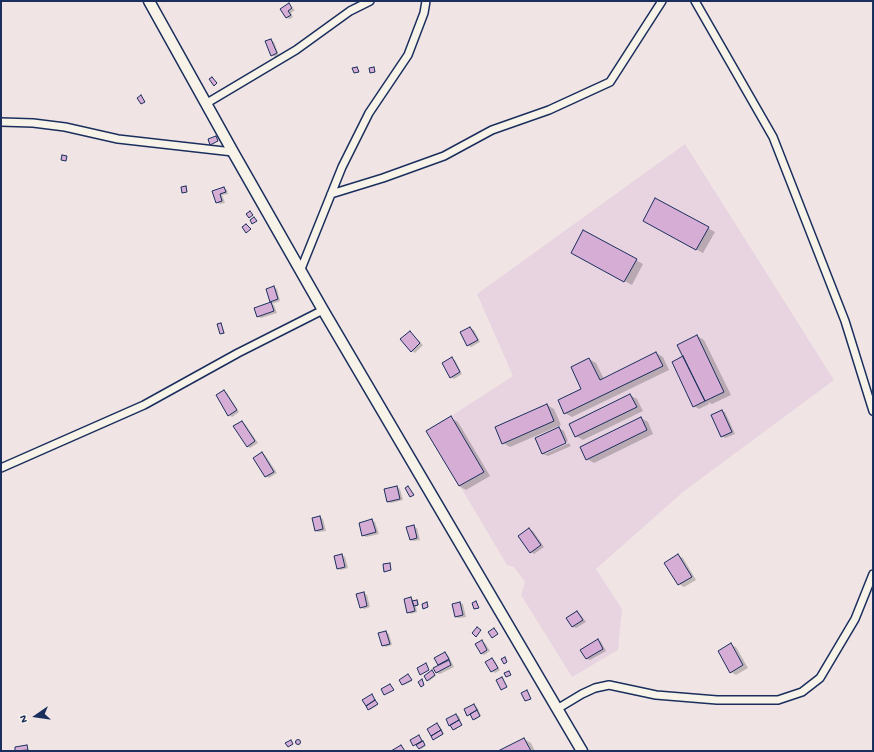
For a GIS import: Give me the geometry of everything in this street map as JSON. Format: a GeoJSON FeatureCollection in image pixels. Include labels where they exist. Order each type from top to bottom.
{"type":"FeatureCollection","features":[{"type":"Feature","properties":{"kind":"main road"},"geometry":{"type":"LineString","coordinates":[[149,1],[323,310],[582,751]]}},
{"type":"Feature","properties":{"kind":"street"},"geometry":{"type":"LineString","coordinates":[[207,103],[296,50],[350,11],[370,1]]}},
{"type":"Feature","properties":{"kind":"street"},"geometry":{"type":"LineString","coordinates":[[301,269],[342,167],[369,113],[408,55],[424,13],[426,1]]}},
{"type":"Feature","properties":{"kind":"street"},"geometry":{"type":"LineString","coordinates":[[331,194],[383,178],[444,156],[492,130],[549,110],[610,82],[662,1]]}},
{"type":"Feature","properties":{"kind":"street"},"geometry":{"type":"LineString","coordinates":[[695,1],[773,137],[845,321],[873,411]]}},
{"type":"Feature","properties":{"kind":"street"},"geometry":{"type":"LineString","coordinates":[[1,122],[33,123],[65,127],[118,139],[233,152]]}},
{"type":"Feature","properties":{"kind":"street"},"geometry":{"type":"LineString","coordinates":[[1,468],[144,405],[238,353],[323,310]]}},
{"type":"Feature","properties":{"kind":"street"},"geometry":{"type":"LineString","coordinates":[[558,709],[582,694],[595,688],[609,685],[656,695],[717,700],[778,700],[802,692],[820,678],[855,619],[873,574]]}},
{"type":"Feature","properties":{"kind":"shaded area"},"geometry":{"type":"Polygon","coordinates":[[[685,144],[834,380],[683,492],[596,569],[622,609],[618,650],[572,677],[521,595],[525,582],[514,567],[507,565],[425,430],[451,416],[513,376],[477,294],[685,144]]]}},
{"type":"Feature","properties":{"kind":"building"},"geometry":{"type":"Polygon","coordinates":[[[289,3],[292,8],[288,11],[291,15],[286,18],[280,9],[289,3]]]}},
{"type":"Feature","properties":{"kind":"building"},"geometry":{"type":"Polygon","coordinates":[[[271,39],[277,53],[271,56],[265,41],[271,39]]]}},
{"type":"Feature","properties":{"kind":"building"},"geometry":{"type":"Polygon","coordinates":[[[357,67],[359,72],[354,73],[352,68],[357,67]]]}},
{"type":"Feature","properties":{"kind":"building"},"geometry":{"type":"Polygon","coordinates":[[[374,67],[375,72],[370,73],[369,68],[374,67]]]}},
{"type":"Feature","properties":{"kind":"building"},"geometry":{"type":"Polygon","coordinates":[[[212,77],[217,83],[214,86],[209,79],[212,77]]]}},
{"type":"Feature","properties":{"kind":"building"},"geometry":{"type":"Polygon","coordinates":[[[141,95],[145,102],[141,104],[137,98],[141,95]]]}},
{"type":"Feature","properties":{"kind":"building"},"geometry":{"type":"Polygon","coordinates":[[[216,136],[218,141],[210,145],[208,139],[216,136]]]}},
{"type":"Feature","properties":{"kind":"building"},"geometry":{"type":"Polygon","coordinates":[[[62,155],[67,156],[66,161],[61,160],[62,155]]]}},
{"type":"Feature","properties":{"kind":"building"},"geometry":{"type":"Polygon","coordinates":[[[186,186],[187,192],[182,193],[181,187],[186,186]]]}},
{"type":"Feature","properties":{"kind":"building"},"geometry":{"type":"Polygon","coordinates":[[[224,187],[226,192],[220,194],[222,201],[216,203],[212,191],[224,187]]]}},
{"type":"Feature","properties":{"kind":"building"},"geometry":{"type":"Polygon","coordinates":[[[655,198],[709,227],[696,250],[643,221],[655,198]]]}},
{"type":"Feature","properties":{"kind":"building"},"geometry":{"type":"Polygon","coordinates":[[[250,211],[253,215],[249,218],[246,214],[250,211]]]}},
{"type":"Feature","properties":{"kind":"building"},"geometry":{"type":"Polygon","coordinates":[[[254,217],[257,221],[252,224],[250,220],[254,217]]]}},
{"type":"Feature","properties":{"kind":"building"},"geometry":{"type":"Polygon","coordinates":[[[246,224],[251,229],[246,233],[242,227],[246,224]]]}},
{"type":"Feature","properties":{"kind":"building"},"geometry":{"type":"Polygon","coordinates":[[[583,230],[637,259],[624,282],[571,253],[583,230]]]}},
{"type":"Feature","properties":{"kind":"building"},"geometry":{"type":"Polygon","coordinates":[[[274,286],[278,299],[270,302],[266,289],[274,286]]]}},
{"type":"Feature","properties":{"kind":"building"},"geometry":{"type":"Polygon","coordinates":[[[271,302],[274,311],[257,317],[254,308],[271,302]]]}},
{"type":"Feature","properties":{"kind":"building"},"geometry":{"type":"Polygon","coordinates":[[[221,323],[224,333],[220,334],[217,324],[221,323]]]}},
{"type":"Feature","properties":{"kind":"building"},"geometry":{"type":"Polygon","coordinates":[[[470,327],[478,340],[467,346],[460,332],[470,327]]]}},
{"type":"Feature","properties":{"kind":"building"},"geometry":{"type":"Polygon","coordinates":[[[410,331],[420,343],[411,352],[400,339],[410,331]]]}},
{"type":"Feature","properties":{"kind":"building"},"geometry":{"type":"Polygon","coordinates":[[[697,335],[724,392],[705,401],[677,345],[697,335]]]}},
{"type":"Feature","properties":{"kind":"building"},"geometry":{"type":"Polygon","coordinates":[[[656,352],[663,366],[564,414],[558,400],[581,389],[571,367],[589,358],[600,380],[656,352]]]}},
{"type":"Feature","properties":{"kind":"building"},"geometry":{"type":"Polygon","coordinates":[[[683,356],[705,401],[693,407],[672,362],[683,356]]]}},
{"type":"Feature","properties":{"kind":"building"},"geometry":{"type":"Polygon","coordinates":[[[452,357],[460,372],[450,378],[442,363],[452,357]]]}},
{"type":"Feature","properties":{"kind":"building"},"geometry":{"type":"Polygon","coordinates":[[[224,390],[237,410],[228,416],[216,395],[224,390]]]}},
{"type":"Feature","properties":{"kind":"building"},"geometry":{"type":"Polygon","coordinates":[[[630,394],[637,407],[575,437],[569,424],[630,394]]]}},
{"type":"Feature","properties":{"kind":"building"},"geometry":{"type":"Polygon","coordinates":[[[547,404],[554,421],[502,444],[495,427],[547,404]]]}},
{"type":"Feature","properties":{"kind":"building"},"geometry":{"type":"Polygon","coordinates":[[[722,410],[732,432],[721,437],[711,415],[722,410]]]}},
{"type":"Feature","properties":{"kind":"building"},"geometry":{"type":"Polygon","coordinates":[[[451,416],[484,472],[459,486],[426,431],[451,416]]]}},
{"type":"Feature","properties":{"kind":"building"},"geometry":{"type":"Polygon","coordinates":[[[641,417],[647,430],[586,460],[580,447],[641,417]]]}},
{"type":"Feature","properties":{"kind":"building"},"geometry":{"type":"Polygon","coordinates":[[[242,421],[255,441],[247,447],[233,426],[242,421]]]}},
{"type":"Feature","properties":{"kind":"building"},"geometry":{"type":"Polygon","coordinates":[[[559,427],[566,443],[542,454],[535,438],[559,427]]]}},
{"type":"Feature","properties":{"kind":"building"},"geometry":{"type":"Polygon","coordinates":[[[262,452],[274,472],[265,477],[253,458],[262,452]]]}},
{"type":"Feature","properties":{"kind":"building"},"geometry":{"type":"Polygon","coordinates":[[[397,486],[400,499],[387,502],[384,489],[397,486]]]}},
{"type":"Feature","properties":{"kind":"building"},"geometry":{"type":"Polygon","coordinates":[[[408,486],[414,495],[410,497],[405,488],[408,486]]]}},
{"type":"Feature","properties":{"kind":"building"},"geometry":{"type":"Polygon","coordinates":[[[320,516],[323,529],[315,531],[312,518],[320,516]]]}},
{"type":"Feature","properties":{"kind":"building"},"geometry":{"type":"Polygon","coordinates":[[[372,519],[376,532],[362,536],[359,523],[372,519]]]}},
{"type":"Feature","properties":{"kind":"building"},"geometry":{"type":"Polygon","coordinates":[[[414,525],[417,538],[410,540],[406,527],[414,525]]]}},
{"type":"Feature","properties":{"kind":"building"},"geometry":{"type":"Polygon","coordinates":[[[529,528],[541,545],[530,553],[518,536],[529,528]]]}},
{"type":"Feature","properties":{"kind":"building"},"geometry":{"type":"Polygon","coordinates":[[[342,554],[345,567],[337,569],[334,556],[342,554]]]}},
{"type":"Feature","properties":{"kind":"building"},"geometry":{"type":"Polygon","coordinates":[[[678,554],[692,577],[678,585],[664,563],[678,554]]]}},
{"type":"Feature","properties":{"kind":"building"},"geometry":{"type":"Polygon","coordinates":[[[390,563],[391,570],[384,572],[383,564],[390,563]]]}},
{"type":"Feature","properties":{"kind":"building"},"geometry":{"type":"Polygon","coordinates":[[[364,592],[367,606],[360,608],[356,594],[364,592]]]}},
{"type":"Feature","properties":{"kind":"building"},"geometry":{"type":"Polygon","coordinates":[[[411,597],[415,611],[407,613],[404,599],[411,597]]]}},
{"type":"Feature","properties":{"kind":"building"},"geometry":{"type":"Polygon","coordinates":[[[417,600],[418,605],[414,606],[412,601],[417,600]]]}},
{"type":"Feature","properties":{"kind":"building"},"geometry":{"type":"Polygon","coordinates":[[[476,601],[479,608],[474,609],[472,603],[476,601]]]}},
{"type":"Feature","properties":{"kind":"building"},"geometry":{"type":"Polygon","coordinates":[[[427,602],[428,607],[423,609],[422,604],[427,602]]]}},
{"type":"Feature","properties":{"kind":"building"},"geometry":{"type":"Polygon","coordinates":[[[460,602],[463,615],[455,617],[452,604],[460,602]]]}},
{"type":"Feature","properties":{"kind":"building"},"geometry":{"type":"Polygon","coordinates":[[[577,611],[583,620],[572,627],[566,618],[577,611]]]}},
{"type":"Feature","properties":{"kind":"building"},"geometry":{"type":"Polygon","coordinates":[[[477,627],[481,630],[476,637],[472,633],[477,627]]]}},
{"type":"Feature","properties":{"kind":"building"},"geometry":{"type":"Polygon","coordinates":[[[494,628],[498,634],[492,638],[488,632],[494,628]]]}},
{"type":"Feature","properties":{"kind":"building"},"geometry":{"type":"Polygon","coordinates":[[[386,631],[390,644],[382,646],[378,633],[386,631]]]}},
{"type":"Feature","properties":{"kind":"building"},"geometry":{"type":"Polygon","coordinates":[[[598,639],[603,649],[586,659],[580,650],[598,639]]]}},
{"type":"Feature","properties":{"kind":"building"},"geometry":{"type":"Polygon","coordinates":[[[482,640],[487,650],[481,654],[475,644],[482,640]]]}},
{"type":"Feature","properties":{"kind":"building"},"geometry":{"type":"Polygon","coordinates":[[[731,643],[743,665],[730,673],[718,651],[731,643]]]}},
{"type":"Feature","properties":{"kind":"building"},"geometry":{"type":"Polygon","coordinates":[[[445,652],[449,659],[438,665],[434,658],[445,652]]]}},
{"type":"Feature","properties":{"kind":"building"},"geometry":{"type":"Polygon","coordinates":[[[505,657],[507,662],[504,664],[501,659],[505,657]]]}},
{"type":"Feature","properties":{"kind":"building"},"geometry":{"type":"Polygon","coordinates":[[[492,658],[498,668],[491,672],[485,662],[492,658]]]}},
{"type":"Feature","properties":{"kind":"building"},"geometry":{"type":"Polygon","coordinates":[[[449,660],[451,665],[436,673],[433,668],[449,660]]]}},
{"type":"Feature","properties":{"kind":"building"},"geometry":{"type":"Polygon","coordinates":[[[426,663],[429,670],[420,675],[417,668],[426,663]]]}},
{"type":"Feature","properties":{"kind":"building"},"geometry":{"type":"Polygon","coordinates":[[[432,670],[435,675],[427,681],[424,676],[432,670]]]}},
{"type":"Feature","properties":{"kind":"building"},"geometry":{"type":"Polygon","coordinates":[[[509,671],[511,675],[506,677],[504,673],[509,671]]]}},
{"type":"Feature","properties":{"kind":"building"},"geometry":{"type":"Polygon","coordinates":[[[408,674],[412,680],[402,685],[399,680],[408,674]]]}},
{"type":"Feature","properties":{"kind":"building"},"geometry":{"type":"Polygon","coordinates":[[[502,677],[507,687],[501,690],[496,680],[502,677]]]}},
{"type":"Feature","properties":{"kind":"building"},"geometry":{"type":"Polygon","coordinates":[[[422,679],[424,685],[421,687],[418,682],[422,679]]]}},
{"type":"Feature","properties":{"kind":"building"},"geometry":{"type":"Polygon","coordinates":[[[390,684],[394,690],[384,695],[381,689],[390,684]]]}},
{"type":"Feature","properties":{"kind":"building"},"geometry":{"type":"Polygon","coordinates":[[[527,690],[531,699],[525,701],[521,693],[527,690]]]}},
{"type":"Feature","properties":{"kind":"building"},"geometry":{"type":"Polygon","coordinates":[[[372,694],[375,700],[366,706],[362,700],[372,694]]]}},
{"type":"Feature","properties":{"kind":"building"},"geometry":{"type":"Polygon","coordinates":[[[375,700],[378,704],[368,710],[366,706],[375,700]]]}},
{"type":"Feature","properties":{"kind":"building"},"geometry":{"type":"Polygon","coordinates":[[[474,704],[477,710],[467,716],[464,709],[474,704]]]}},
{"type":"Feature","properties":{"kind":"building"},"geometry":{"type":"Polygon","coordinates":[[[477,710],[480,716],[473,720],[470,714],[477,710]]]}},
{"type":"Feature","properties":{"kind":"building"},"geometry":{"type":"Polygon","coordinates":[[[456,714],[459,720],[449,726],[446,719],[456,714]]]}},
{"type":"Feature","properties":{"kind":"building"},"geometry":{"type":"Polygon","coordinates":[[[459,720],[462,725],[453,730],[450,725],[459,720]]]}},
{"type":"Feature","properties":{"kind":"building"},"geometry":{"type":"Polygon","coordinates":[[[437,723],[441,730],[431,736],[427,729],[437,723]]]}},
{"type":"Feature","properties":{"kind":"building"},"geometry":{"type":"Polygon","coordinates":[[[441,730],[443,734],[433,740],[431,736],[441,730]]]}},
{"type":"Feature","properties":{"kind":"building"},"geometry":{"type":"Polygon","coordinates":[[[419,735],[422,741],[413,746],[410,740],[419,735]]]}},
{"type":"Feature","properties":{"kind":"building"},"geometry":{"type":"Polygon","coordinates":[[[524,738],[531,751],[498,751],[524,738]]]}},
{"type":"Feature","properties":{"kind":"building"},"geometry":{"type":"Polygon","coordinates":[[[298,739],[301,742],[298,745],[295,742],[298,739]]]}},
{"type":"Feature","properties":{"kind":"building"},"geometry":{"type":"Polygon","coordinates":[[[291,740],[293,744],[288,747],[285,743],[291,740]]]}},
{"type":"Feature","properties":{"kind":"building"},"geometry":{"type":"Polygon","coordinates":[[[423,741],[425,745],[419,749],[416,745],[423,741]]]}},
{"type":"Feature","properties":{"kind":"building"},"geometry":{"type":"Polygon","coordinates":[[[27,745],[28,750],[15,751],[15,747],[27,745]]]}},
{"type":"Feature","properties":{"kind":"building"},"geometry":{"type":"Polygon","coordinates":[[[401,745],[405,751],[391,751],[401,745]]]}}]}
